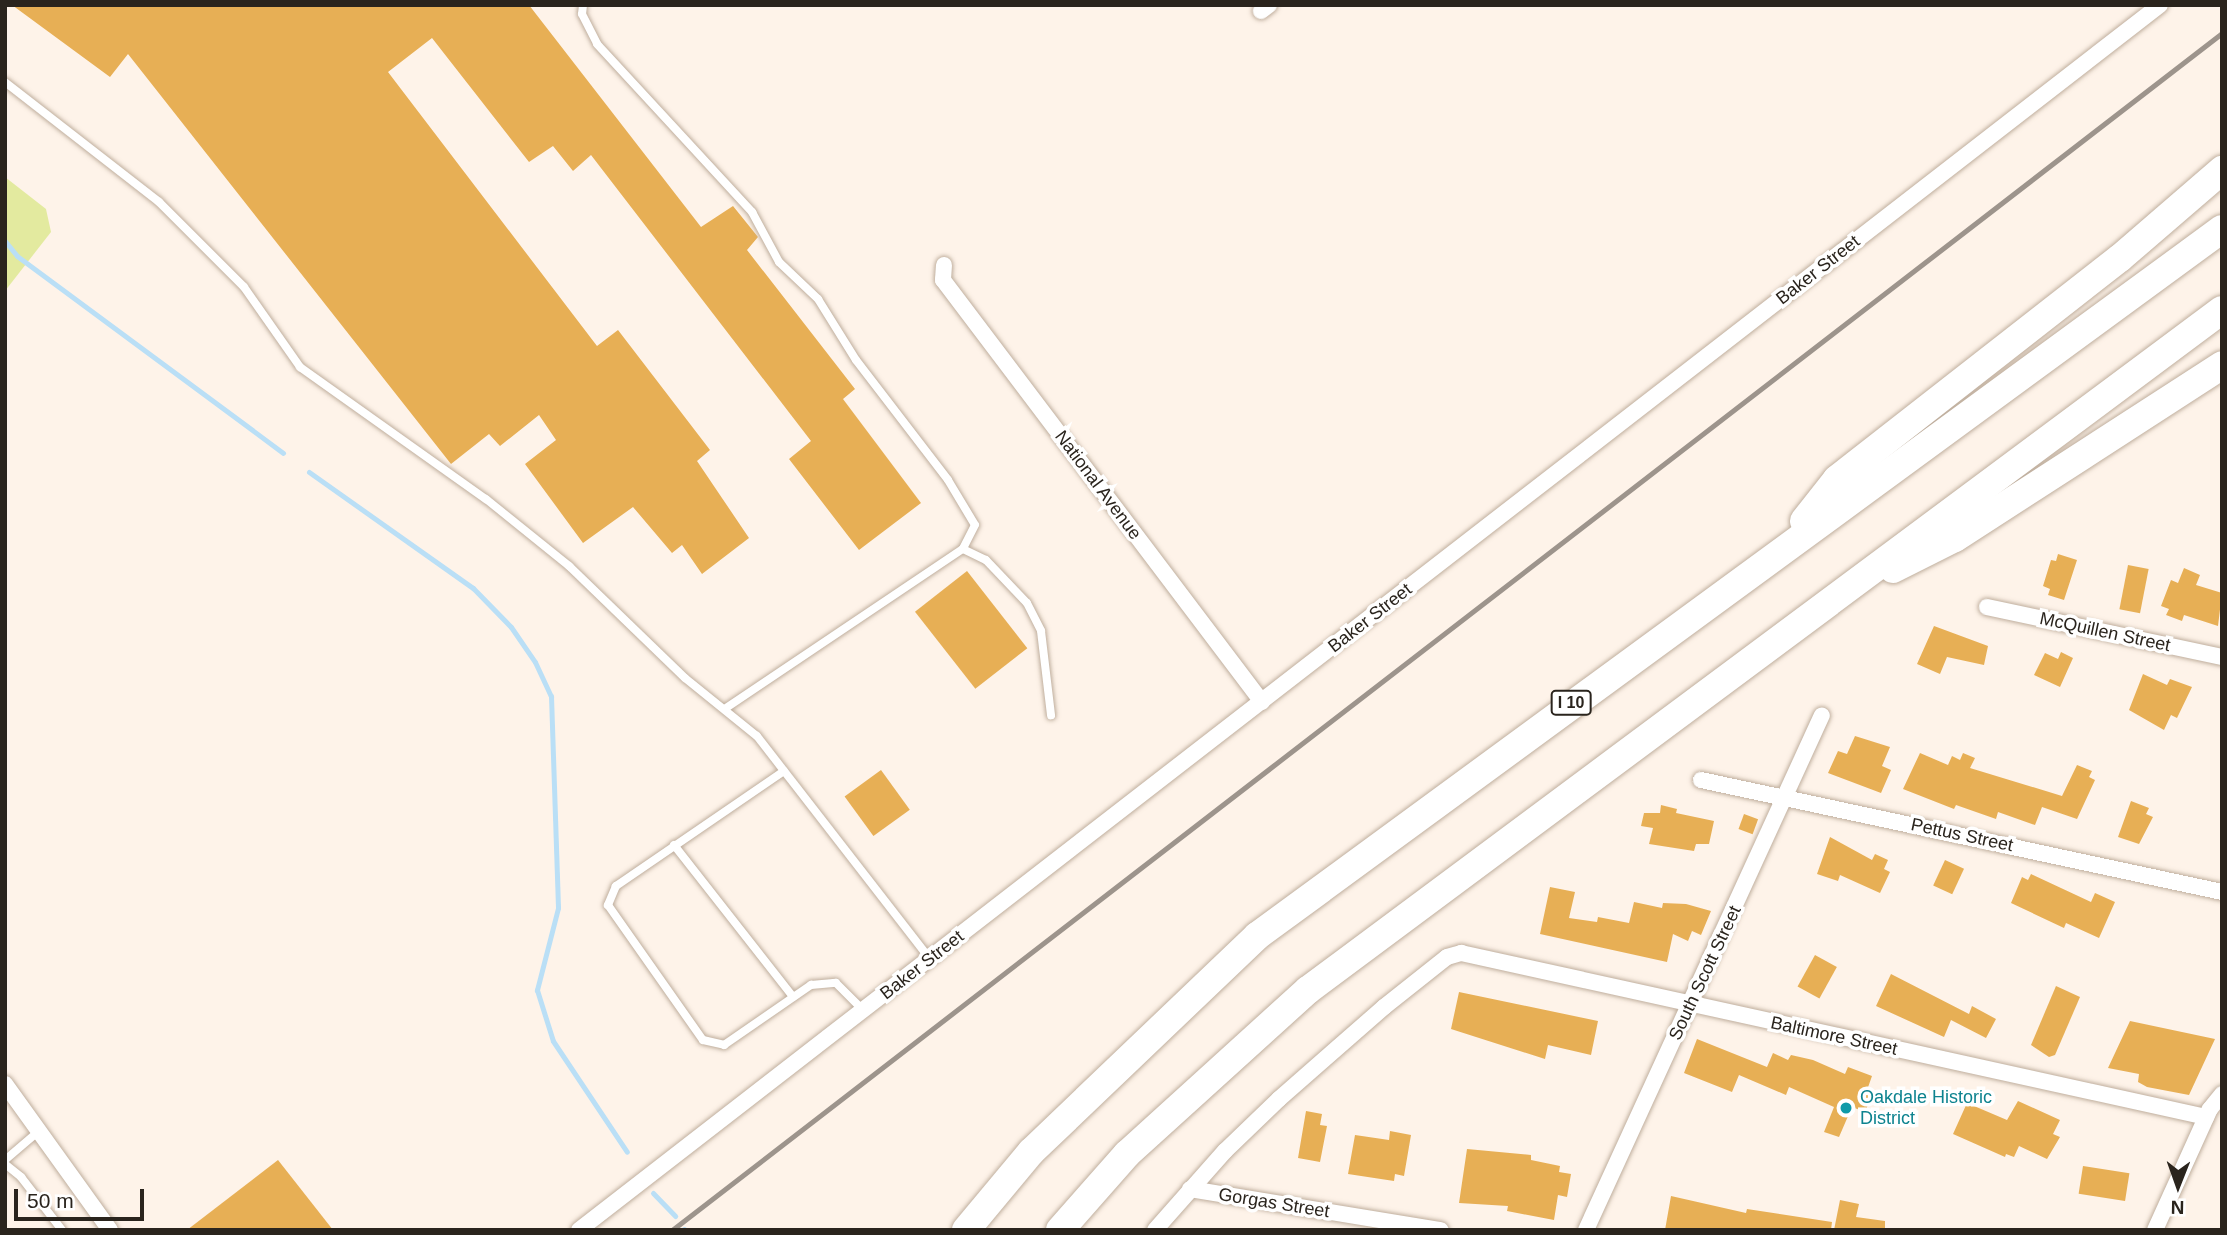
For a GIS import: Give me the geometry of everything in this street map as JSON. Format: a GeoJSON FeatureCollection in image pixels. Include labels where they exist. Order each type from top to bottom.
{"type":"FeatureCollection","features":[{"type":"Feature","properties":{"kind":"highway"},"geometry":{"type":"LineString","coordinates":[[1780,551],[1837,480],[2120,258],[2222,170]]}},
{"type":"Feature","properties":{"kind":"highway","name":"I 10"},"geometry":{"type":"LineString","coordinates":[[966,1230],[1031,1152],[1257,936],[2222,229]]}},
{"type":"Feature","properties":{"kind":"highway"},"geometry":{"type":"LineString","coordinates":[[1060,1230],[1128,1154],[1308,990],[1818,607],[2222,310]]}},
{"type":"Feature","properties":{"kind":"highway"},"geometry":{"type":"LineString","coordinates":[[1818,607],[1955,538],[2222,365]]}},
{"type":"Feature","properties":{"kind":"street","name":"Baker Street"},"geometry":{"type":"LineString","coordinates":[[579,1230],[2160,5]]}},
{"type":"Feature","properties":{"kind":"street","name":"National Avenue"},"geometry":{"type":"LineString","coordinates":[[943,265],[943,280],[1262,702]]}},
{"type":"Feature","properties":{"kind":"street","name":"McQuillen Street"},"geometry":{"type":"LineString","coordinates":[[1987,607],[2222,657]]}},
{"type":"Feature","properties":{"kind":"street","name":"South Scott Street"},"geometry":{"type":"LineString","coordinates":[[1586,1230],[1787,797],[1822,715]]}},
{"type":"Feature","properties":{"kind":"street","name":"Pettus Street"},"geometry":{"type":"LineString","coordinates":[[1701,780],[2222,892]]}},
{"type":"Feature","properties":{"kind":"street","name":"Baltimore Street"},"geometry":{"type":"LineString","coordinates":[[1190,1189],[1279,1099],[1384,1007],[1447,957],[1461,953],[2206,1117]]}},
{"type":"Feature","properties":{"kind":"street"},"geometry":{"type":"LineString","coordinates":[[5,1084],[110,1230]]}},
{"type":"Feature","properties":{"kind":"street"},"geometry":{"type":"LineString","coordinates":[[2155,1230],[2206,1117],[2222,1094]]}},
{"type":"Feature","properties":{"kind":"street"},"geometry":{"type":"LineString","coordinates":[[1155,1230],[1190,1189]]}},
{"type":"Feature","properties":{"kind":"street","name":"Gorgas Street"},"geometry":{"type":"LineString","coordinates":[[1190,1189],[1441,1230]]}},
{"type":"Feature","properties":{"kind":"lane"},"geometry":{"type":"LineString","coordinates":[[583,5],[582,14],[597,44],[752,212],[779,262],[818,299],[856,360],[948,480],[975,526],[963,550],[726,708]]}},
{"type":"Feature","properties":{"kind":"lane"},"geometry":{"type":"LineString","coordinates":[[5,82],[159,202],[244,287],[300,367],[497,507],[569,566],[685,678],[726,708],[784,771],[930,959]]}},
{"type":"Feature","properties":{"kind":"lane"},"geometry":{"type":"LineString","coordinates":[[963,550],[986,560],[1027,603],[1041,631],[1051,715]]}},
{"type":"Feature","properties":{"kind":"lane"},"geometry":{"type":"LineString","coordinates":[[784,771],[616,886],[608,905],[703,1040],[724,1045],[811,985],[836,983],[863,1010]]}},
{"type":"Feature","properties":{"kind":"lane"},"geometry":{"type":"LineString","coordinates":[[674,845],[793,997]]}},
{"type":"Feature","properties":{"kind":"lane"},"geometry":{"type":"LineString","coordinates":[[39,1131],[5,1162],[21,1177],[62,1230]]}},
{"type":"Feature","properties":{"kind":"green space"},"geometry":{"type":"Polygon","coordinates":[[[5,177],[46,209],[51,232],[5,291],[5,177]]]}},
{"type":"Feature","properties":{"kind":"building"},"geometry":{"type":"Polygon","coordinates":[[[12,5],[529,5],[701,227],[733,206],[758,237],[747,250],[855,389],[843,399],[921,503],[859,550],[789,459],[811,441],[591,155],[573,171],[553,146],[529,162],[432,38],[388,72],[597,346],[618,330],[710,450],[697,461],[749,538],[702,574],[682,545],[672,553],[633,507],[583,543],[525,464],[556,440],[539,415],[500,446],[489,434],[451,464],[128,54],[110,77],[12,5]]]}},
{"type":"Feature","properties":{"kind":"building"},"geometry":{"type":"Polygon","coordinates":[[[2058,554],[2077,560],[2064,600],[2048,595],[2050,589],[2043,586],[2051,560],[2056,561],[2058,554]]]}},
{"type":"Feature","properties":{"kind":"building"},"geometry":{"type":"Polygon","coordinates":[[[2128,565],[2149,569],[2140,613],[2119,609],[2128,565]]]}},
{"type":"Feature","properties":{"kind":"building"},"geometry":{"type":"Polygon","coordinates":[[[2184,568],[2200,575],[2196,585],[2222,593],[2218,626],[2184,615],[2182,621],[2166,615],[2169,609],[2161,606],[2171,580],[2178,583],[2184,568]]]}},
{"type":"Feature","properties":{"kind":"building"},"geometry":{"type":"Polygon","coordinates":[[[967,571],[1027,648],[975,689],[915,612],[967,571]]]}},
{"type":"Feature","properties":{"kind":"building"},"geometry":{"type":"Polygon","coordinates":[[[1934,626],[1988,646],[1984,665],[1947,657],[1940,674],[1917,664],[1934,626]]]}},
{"type":"Feature","properties":{"kind":"building"},"geometry":{"type":"Polygon","coordinates":[[[2061,652],[2073,658],[2060,687],[2034,675],[2045,653],[2058,659],[2061,652]]]}},
{"type":"Feature","properties":{"kind":"building"},"geometry":{"type":"Polygon","coordinates":[[[2143,674],[2167,685],[2170,679],[2192,687],[2177,718],[2171,715],[2164,730],[2129,710],[2143,674]]]}},
{"type":"Feature","properties":{"kind":"building"},"geometry":{"type":"Polygon","coordinates":[[[1855,736],[1890,747],[1882,766],[1891,770],[1881,793],[1828,773],[1838,751],[1847,754],[1855,736]]]}},
{"type":"Feature","properties":{"kind":"building"},"geometry":{"type":"Polygon","coordinates":[[[1920,753],[1948,765],[1952,756],[1960,760],[1963,753],[1975,758],[1970,768],[2062,796],[2077,765],[2092,771],[2089,777],[2095,780],[2077,819],[2042,807],[2035,825],[1998,812],[1996,819],[1956,805],[1954,809],[1903,789],[1920,753]]]}},
{"type":"Feature","properties":{"kind":"building"},"geometry":{"type":"Polygon","coordinates":[[[881,770],[910,810],[873,836],[845,796],[881,770]]]}},
{"type":"Feature","properties":{"kind":"building"},"geometry":{"type":"Polygon","coordinates":[[[2131,801],[2149,808],[2146,814],[2153,817],[2139,844],[2118,837],[2131,801]]]}},
{"type":"Feature","properties":{"kind":"building"},"geometry":{"type":"Polygon","coordinates":[[[1661,805],[1677,809],[1676,813],[1714,821],[1709,844],[1696,844],[1694,851],[1649,844],[1653,828],[1641,826],[1644,813],[1660,813],[1661,805]]]}},
{"type":"Feature","properties":{"kind":"building"},"geometry":{"type":"Polygon","coordinates":[[[1744,814],[1758,819],[1753,834],[1739,829],[1744,814]]]}},
{"type":"Feature","properties":{"kind":"building"},"geometry":{"type":"Polygon","coordinates":[[[1830,837],[1872,860],[1875,854],[1888,860],[1884,869],[1890,872],[1880,893],[1840,875],[1838,881],[1817,874],[1830,837]]]}},
{"type":"Feature","properties":{"kind":"building"},"geometry":{"type":"Polygon","coordinates":[[[1945,860],[1964,869],[1952,894],[1933,885],[1945,860]]]}},
{"type":"Feature","properties":{"kind":"building"},"geometry":{"type":"Polygon","coordinates":[[[2031,874],[2091,902],[2095,893],[2115,902],[2099,938],[2066,923],[2064,928],[2011,903],[2022,877],[2028,880],[2031,874]]]}},
{"type":"Feature","properties":{"kind":"building"},"geometry":{"type":"Polygon","coordinates":[[[1550,887],[1575,892],[1569,918],[1597,922],[1598,917],[1629,923],[1634,902],[1662,908],[1663,903],[1686,904],[1711,911],[1701,935],[1692,931],[1688,941],[1673,934],[1667,962],[1540,934],[1550,887]]]}},
{"type":"Feature","properties":{"kind":"building"},"geometry":{"type":"Polygon","coordinates":[[[1815,955],[1837,967],[1819,999],[1798,986],[1815,955]]]}},
{"type":"Feature","properties":{"kind":"building"},"geometry":{"type":"Polygon","coordinates":[[[1891,974],[1969,1014],[1972,1006],[1996,1019],[1986,1038],[1951,1020],[1944,1037],[1876,1006],[1891,974]]]}},
{"type":"Feature","properties":{"kind":"building"},"geometry":{"type":"Polygon","coordinates":[[[2056,986],[2080,997],[2055,1055],[2049,1057],[2031,1045],[2056,986]]]}},
{"type":"Feature","properties":{"kind":"building"},"geometry":{"type":"Polygon","coordinates":[[[1459,992],[1598,1021],[1591,1055],[1548,1045],[1545,1059],[1451,1029],[1459,992]]]}},
{"type":"Feature","properties":{"kind":"building"},"geometry":{"type":"Polygon","coordinates":[[[2130,1021],[2215,1039],[2189,1095],[2147,1087],[2138,1082],[2139,1074],[2108,1068],[2130,1021]]]}},
{"type":"Feature","properties":{"kind":"building"},"geometry":{"type":"Polygon","coordinates":[[[1697,1039],[1767,1067],[1773,1053],[1788,1060],[1791,1055],[1813,1060],[1845,1074],[1848,1067],[1872,1076],[1866,1093],[1872,1095],[1865,1112],[1852,1107],[1839,1137],[1824,1132],[1834,1107],[1789,1087],[1786,1095],[1739,1075],[1732,1092],[1684,1073],[1697,1039]]]}},
{"type":"Feature","properties":{"kind":"building"},"geometry":{"type":"Polygon","coordinates":[[[2018,1101],[2060,1120],[2053,1134],[2060,1137],[2047,1159],[2019,1146],[2014,1157],[2006,1154],[2005,1157],[1953,1134],[1967,1103],[2007,1120],[2018,1101]]]}},
{"type":"Feature","properties":{"kind":"building"},"geometry":{"type":"Polygon","coordinates":[[[1306,1111],[1322,1114],[1320,1125],[1327,1126],[1320,1162],[1298,1158],[1306,1111]]]}},
{"type":"Feature","properties":{"kind":"building"},"geometry":{"type":"Polygon","coordinates":[[[1390,1131],[1411,1135],[1404,1176],[1395,1174],[1394,1181],[1348,1174],[1355,1135],[1389,1140],[1390,1131]]]}},
{"type":"Feature","properties":{"kind":"building"},"geometry":{"type":"Polygon","coordinates":[[[1467,1149],[1531,1155],[1531,1160],[1560,1166],[1559,1172],[1571,1174],[1567,1197],[1558,1195],[1554,1220],[1507,1211],[1508,1206],[1459,1203],[1467,1149]]]}},
{"type":"Feature","properties":{"kind":"building"},"geometry":{"type":"Polygon","coordinates":[[[278,1160],[333,1230],[187,1230],[278,1160]]]}},
{"type":"Feature","properties":{"kind":"building"},"geometry":{"type":"Polygon","coordinates":[[[2083,1166],[2129,1173],[2125,1201],[2079,1194],[2083,1166]]]}},
{"type":"Feature","properties":{"kind":"building"},"geometry":{"type":"Polygon","coordinates":[[[1671,1196],[1746,1213],[1747,1209],[1832,1222],[1831,1230],[1665,1230],[1671,1196]]]}},
{"type":"Feature","properties":{"kind":"building"},"geometry":{"type":"Polygon","coordinates":[[[1840,1200],[1859,1204],[1856,1217],[1885,1221],[1885,1230],[1834,1230],[1840,1200]]]}},
{"type":"Feature","properties":{"kind":"waterway"},"geometry":{"type":"LineString","coordinates":[[5,241],[17,256],[283,453]]}},
{"type":"Feature","properties":{"kind":"waterway"},"geometry":{"type":"LineString","coordinates":[[309,472],[473,588],[511,627],[535,662],[551,696],[558,908],[537,990],[553,1041],[627,1152]]}},
{"type":"Feature","properties":{"kind":"waterway"},"geometry":{"type":"LineString","coordinates":[[653,1193],[675,1216]]}},
{"type":"Feature","properties":{"kind":"railway"},"geometry":{"type":"LineString","coordinates":[[672,1230],[2222,33]]}},
{"type":"Feature","properties":{"kind":"place","name":"Oakdale Historic District"},"geometry":{"type":"Point","coordinates":[1846,1108]}}]}
